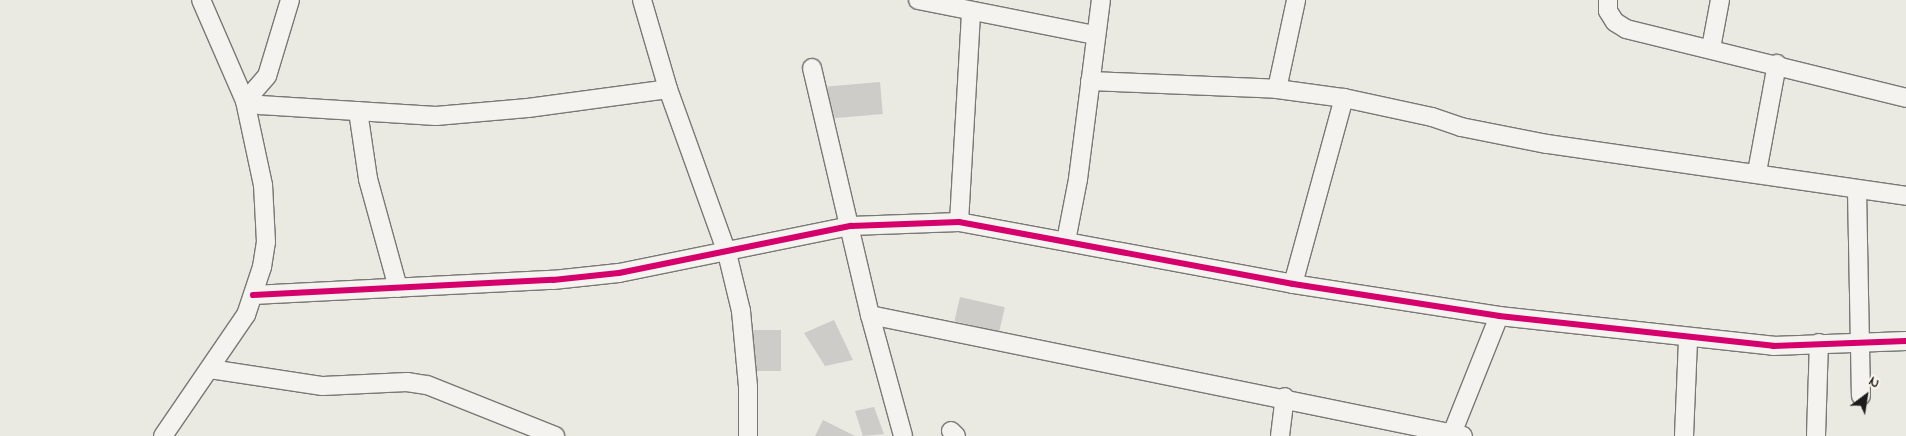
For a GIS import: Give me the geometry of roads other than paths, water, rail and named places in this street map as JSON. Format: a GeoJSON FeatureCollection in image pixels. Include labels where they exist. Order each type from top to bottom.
{"type":"FeatureCollection","features":[{"type":"Feature","properties":{"kind":"street"},"geometry":{"type":"LineString","coordinates":[[163,436],[236,334],[253,296],[266,242],[266,212],[245,101],[201,0]]}},
{"type":"Feature","properties":{"kind":"street"},"geometry":{"type":"LineString","coordinates":[[245,101],[266,76],[290,0]]}},
{"type":"Feature","properties":{"kind":"street"},"geometry":{"type":"LineString","coordinates":[[642,0],[668,89],[727,253],[740,311],[748,388],[748,436]]}},
{"type":"Feature","properties":{"kind":"street"},"geometry":{"type":"LineString","coordinates":[[918,0],[978,8],[1095,35]]}},
{"type":"Feature","properties":{"kind":"street"},"geometry":{"type":"LineString","coordinates":[[1066,241],[1078,178],[1101,0]]}},
{"type":"Feature","properties":{"kind":"street"},"geometry":{"type":"LineString","coordinates":[[1277,89],[1296,0]]}},
{"type":"Feature","properties":{"kind":"street"},"geometry":{"type":"LineString","coordinates":[[1608,0],[1608,11],[1615,22],[1626,29],[1777,64],[1906,98]]}},
{"type":"Feature","properties":{"kind":"street"},"geometry":{"type":"LineString","coordinates":[[1711,48],[1720,0]]}},
{"type":"Feature","properties":{"kind":"street"},"geometry":{"type":"LineString","coordinates":[[959,222],[978,8]]}},
{"type":"Feature","properties":{"kind":"street"},"geometry":{"type":"LineString","coordinates":[[1757,172],[1777,64]]}},
{"type":"Feature","properties":{"kind":"street"},"geometry":{"type":"LineString","coordinates":[[812,68],[851,226],[870,315],[902,436]]}},
{"type":"Feature","properties":{"kind":"street"},"geometry":{"type":"LineString","coordinates":[[1090,80],[1277,89],[1344,98],[1432,117],[1461,127],[1546,144],[1757,172],[1857,190],[1906,196]]}},
{"type":"Feature","properties":{"kind":"street"},"geometry":{"type":"LineString","coordinates":[[245,101],[260,105],[436,116],[528,108],[668,89]]}},
{"type":"Feature","properties":{"kind":"street"},"geometry":{"type":"LineString","coordinates":[[1293,284],[1344,98]]}},
{"type":"Feature","properties":{"kind":"street"},"geometry":{"type":"LineString","coordinates":[[358,111],[368,179],[398,288]]}},
{"type":"Feature","properties":{"kind":"street"},"geometry":{"type":"LineString","coordinates":[[1857,190],[1858,342],[1862,396]]}},
{"type":"Feature","properties":{"kind":"street"},"geometry":{"type":"LineString","coordinates":[[253,296],[562,279],[619,273],[727,253],[851,226],[959,222],[1293,284],[1499,316],[1688,339],[1792,347],[1819,343],[1906,341]]}},
{"type":"Feature","properties":{"kind":"street"},"geometry":{"type":"LineString","coordinates":[[870,315],[1285,397],[1455,435],[1499,316]]}},
{"type":"Feature","properties":{"kind":"street"},"geometry":{"type":"LineString","coordinates":[[1684,436],[1688,339]]}},
{"type":"Feature","properties":{"kind":"street"},"geometry":{"type":"LineString","coordinates":[[1816,436],[1819,343]]}},
{"type":"Feature","properties":{"kind":"street"},"geometry":{"type":"LineString","coordinates":[[210,369],[323,386],[407,382],[427,385],[555,436]]}},
{"type":"Feature","properties":{"kind":"street"},"geometry":{"type":"LineString","coordinates":[[1280,436],[1285,397]]}}]}
